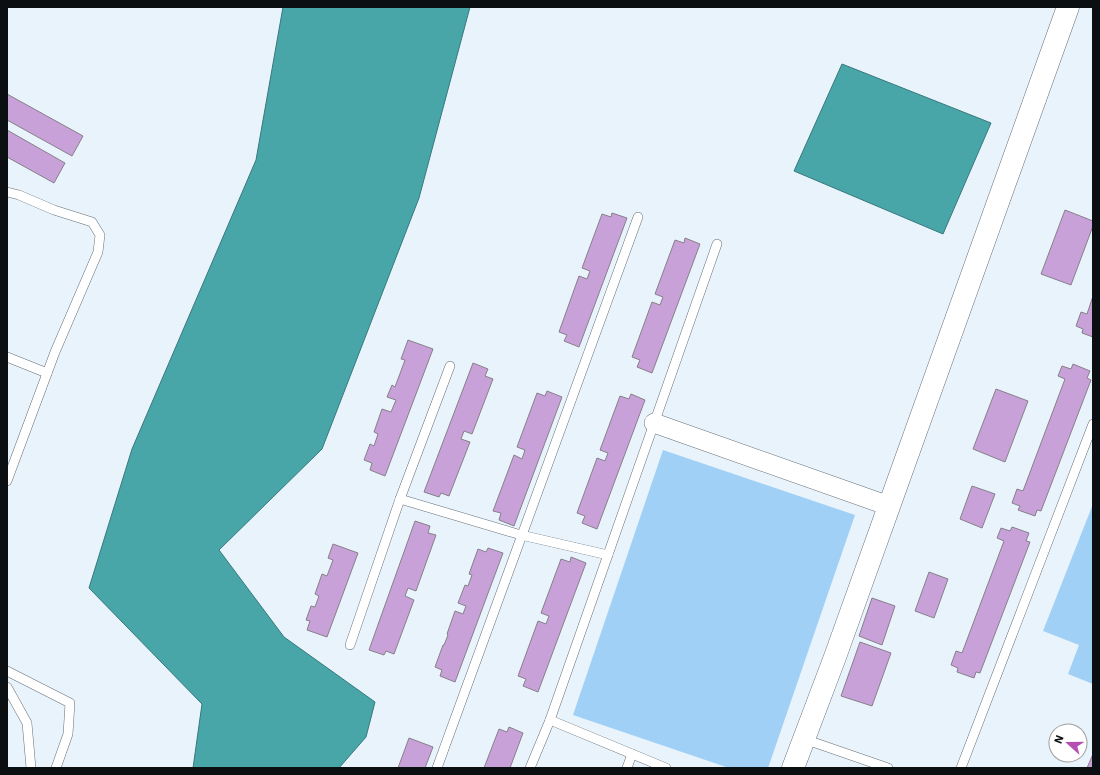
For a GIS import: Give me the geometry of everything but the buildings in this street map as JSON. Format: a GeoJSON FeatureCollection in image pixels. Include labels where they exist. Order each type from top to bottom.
{"type":"FeatureCollection","features":[{"type":"Feature","properties":{"kind":"street"},"geometry":{"type":"LineString","coordinates":[[793,768],[889,506],[1068,7]]}},
{"type":"Feature","properties":{"kind":"street"},"geometry":{"type":"LineString","coordinates":[[654,423],[889,506]]}},
{"type":"Feature","properties":{"kind":"lane"},"geometry":{"type":"LineString","coordinates":[[7,192],[19,195],[54,210],[92,222],[100,235],[98,252],[47,373],[7,481]]}},
{"type":"Feature","properties":{"kind":"lane"},"geometry":{"type":"LineString","coordinates":[[436,768],[638,216]]}},
{"type":"Feature","properties":{"kind":"lane"},"geometry":{"type":"LineString","coordinates":[[530,768],[550,720],[717,244]]}},
{"type":"Feature","properties":{"kind":"lane"},"geometry":{"type":"LineString","coordinates":[[7,357],[47,373]]}},
{"type":"Feature","properties":{"kind":"lane"},"geometry":{"type":"LineString","coordinates":[[350,645],[400,499],[450,366]]}},
{"type":"Feature","properties":{"kind":"lane"},"geometry":{"type":"LineString","coordinates":[[961,768],[1093,424]]}},
{"type":"Feature","properties":{"kind":"lane"},"geometry":{"type":"LineString","coordinates":[[400,499],[521,535],[608,555]]}},
{"type":"Feature","properties":{"kind":"lane"},"geometry":{"type":"LineString","coordinates":[[7,671],[70,703],[68,734],[56,768]]}},
{"type":"Feature","properties":{"kind":"lane"},"geometry":{"type":"LineString","coordinates":[[7,687],[27,723],[31,768]]}},
{"type":"Feature","properties":{"kind":"lane"},"geometry":{"type":"LineString","coordinates":[[550,720],[666,768]]}},
{"type":"Feature","properties":{"kind":"lane"},"geometry":{"type":"LineString","coordinates":[[804,739],[888,768]]}},
{"type":"Feature","properties":{"kind":"lane"},"geometry":{"type":"LineString","coordinates":[[627,768],[632,754]]}},
{"type":"Feature","properties":{"kind":"shaded area"},"geometry":{"type":"Polygon","coordinates":[[[283,7],[470,7],[419,198],[322,449],[219,550],[284,637],[375,702],[366,737],[339,768],[193,768],[202,704],[89,588],[132,449],[256,160],[283,7]]]}},
{"type":"Feature","properties":{"kind":"shaded area"},"geometry":{"type":"Polygon","coordinates":[[[842,64],[991,123],[943,234],[794,171],[842,64]]]}},
{"type":"Feature","properties":{"kind":"shaded area"},"geometry":{"type":"Polygon","coordinates":[[[663,450],[855,515],[768,768],[729,768],[573,715],[663,450]]]}},
{"type":"Feature","properties":{"kind":"shaded area"},"geometry":{"type":"Polygon","coordinates":[[[1093,504],[1093,684],[1068,674],[1079,645],[1043,631],[1093,504]]]}}]}
